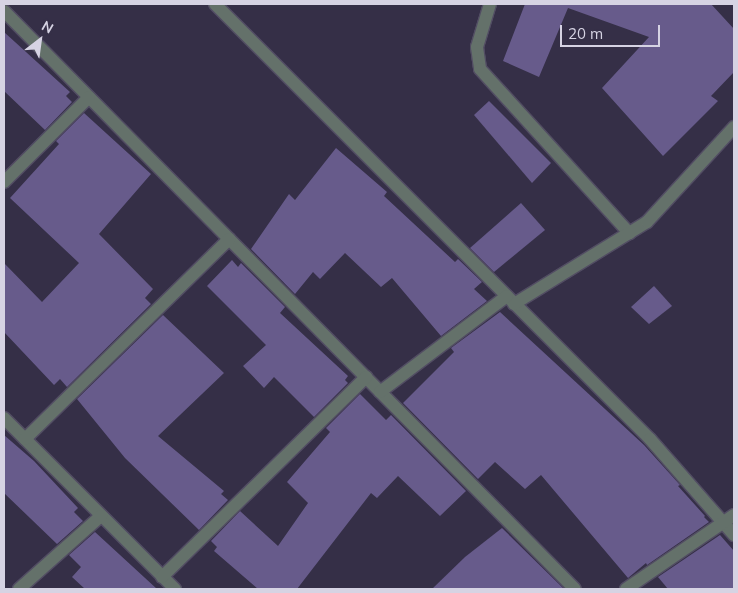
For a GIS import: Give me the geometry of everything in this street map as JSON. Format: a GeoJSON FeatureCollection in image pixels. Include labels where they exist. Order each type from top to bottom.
{"type":"FeatureCollection","features":[{"type":"Feature","properties":{"kind":"street"},"geometry":{"type":"LineString","coordinates":[[215,4],[650,438],[734,535]]}},
{"type":"Feature","properties":{"kind":"street"},"geometry":{"type":"LineString","coordinates":[[490,4],[477,47],[480,69],[629,234]]}},
{"type":"Feature","properties":{"kind":"street"},"geometry":{"type":"LineString","coordinates":[[4,11],[575,589]]}},
{"type":"Feature","properties":{"kind":"street"},"geometry":{"type":"LineString","coordinates":[[4,182],[90,97]]}},
{"type":"Feature","properties":{"kind":"street"},"geometry":{"type":"LineString","coordinates":[[380,392],[511,300],[647,222],[734,127]]}},
{"type":"Feature","properties":{"kind":"street"},"geometry":{"type":"LineString","coordinates":[[25,439],[229,239]]}},
{"type":"Feature","properties":{"kind":"street"},"geometry":{"type":"LineString","coordinates":[[162,577],[366,377]]}},
{"type":"Feature","properties":{"kind":"street"},"geometry":{"type":"LineString","coordinates":[[4,418],[175,589]]}},
{"type":"Feature","properties":{"kind":"street"},"geometry":{"type":"LineString","coordinates":[[626,589],[734,515]]}},
{"type":"Feature","properties":{"kind":"street"},"geometry":{"type":"LineString","coordinates":[[19,589],[101,516]]}},
{"type":"Feature","properties":{"kind":"building"},"geometry":{"type":"Polygon","coordinates":[[[525,4],[711,4],[734,29],[734,72],[711,96],[718,101],[663,156],[602,88],[649,37],[568,8],[539,77],[503,61],[525,4]]]}},
{"type":"Feature","properties":{"kind":"building"},"geometry":{"type":"Polygon","coordinates":[[[4,32],[70,92],[66,96],[72,102],[45,130],[4,91],[4,32]]]}},
{"type":"Feature","properties":{"kind":"building"},"geometry":{"type":"Polygon","coordinates":[[[489,101],[551,163],[532,183],[474,115],[489,101]]]}},
{"type":"Feature","properties":{"kind":"building"},"geometry":{"type":"Polygon","coordinates":[[[84,113],[151,174],[99,234],[153,289],[145,298],[151,304],[67,387],[60,379],[54,385],[4,332],[4,263],[42,302],[79,263],[10,198],[59,144],[56,141],[84,113]]]}},
{"type":"Feature","properties":{"kind":"building"},"geometry":{"type":"Polygon","coordinates":[[[336,148],[387,192],[384,196],[455,262],[458,259],[482,282],[474,289],[487,301],[441,336],[392,278],[381,287],[345,253],[320,279],[313,272],[295,294],[251,249],[289,194],[295,200],[336,148]]]}},
{"type":"Feature","properties":{"kind":"building"},"geometry":{"type":"Polygon","coordinates":[[[521,203],[545,230],[494,272],[470,248],[521,203]]]}},
{"type":"Feature","properties":{"kind":"building"},"geometry":{"type":"Polygon","coordinates":[[[232,260],[238,267],[241,263],[285,307],[280,313],[348,376],[345,380],[348,383],[314,417],[274,377],[264,388],[243,366],[266,345],[207,286],[232,260]]]}},
{"type":"Feature","properties":{"kind":"building"},"geometry":{"type":"Polygon","coordinates":[[[654,286],[672,306],[649,324],[631,307],[654,286]]]}},
{"type":"Feature","properties":{"kind":"building"},"geometry":{"type":"Polygon","coordinates":[[[500,312],[644,445],[680,485],[678,486],[709,522],[647,565],[646,563],[628,578],[541,475],[525,489],[495,462],[478,479],[403,403],[454,352],[451,348],[500,312]]]}},
{"type":"Feature","properties":{"kind":"building"},"geometry":{"type":"Polygon","coordinates":[[[163,315],[224,373],[158,436],[224,491],[221,494],[228,500],[199,530],[125,458],[77,399],[163,315]]]}},
{"type":"Feature","properties":{"kind":"building"},"geometry":{"type":"Polygon","coordinates":[[[360,394],[386,420],[391,415],[466,491],[440,516],[398,476],[377,498],[371,493],[297,589],[258,589],[214,551],[217,547],[211,541],[240,511],[278,546],[308,503],[287,482],[330,432],[326,428],[360,394]]]}},
{"type":"Feature","properties":{"kind":"building"},"geometry":{"type":"Polygon","coordinates":[[[4,435],[34,461],[78,508],[74,512],[83,521],[57,544],[4,493],[4,435]]]}},
{"type":"Feature","properties":{"kind":"building"},"geometry":{"type":"Polygon","coordinates":[[[502,528],[564,589],[432,589],[465,557],[502,528]]]}},
{"type":"Feature","properties":{"kind":"building"},"geometry":{"type":"Polygon","coordinates":[[[95,532],[157,589],[85,589],[72,577],[81,567],[69,555],[95,532]]]}},
{"type":"Feature","properties":{"kind":"building"},"geometry":{"type":"Polygon","coordinates":[[[720,535],[734,551],[734,589],[668,589],[658,577],[720,535]]]}}]}
